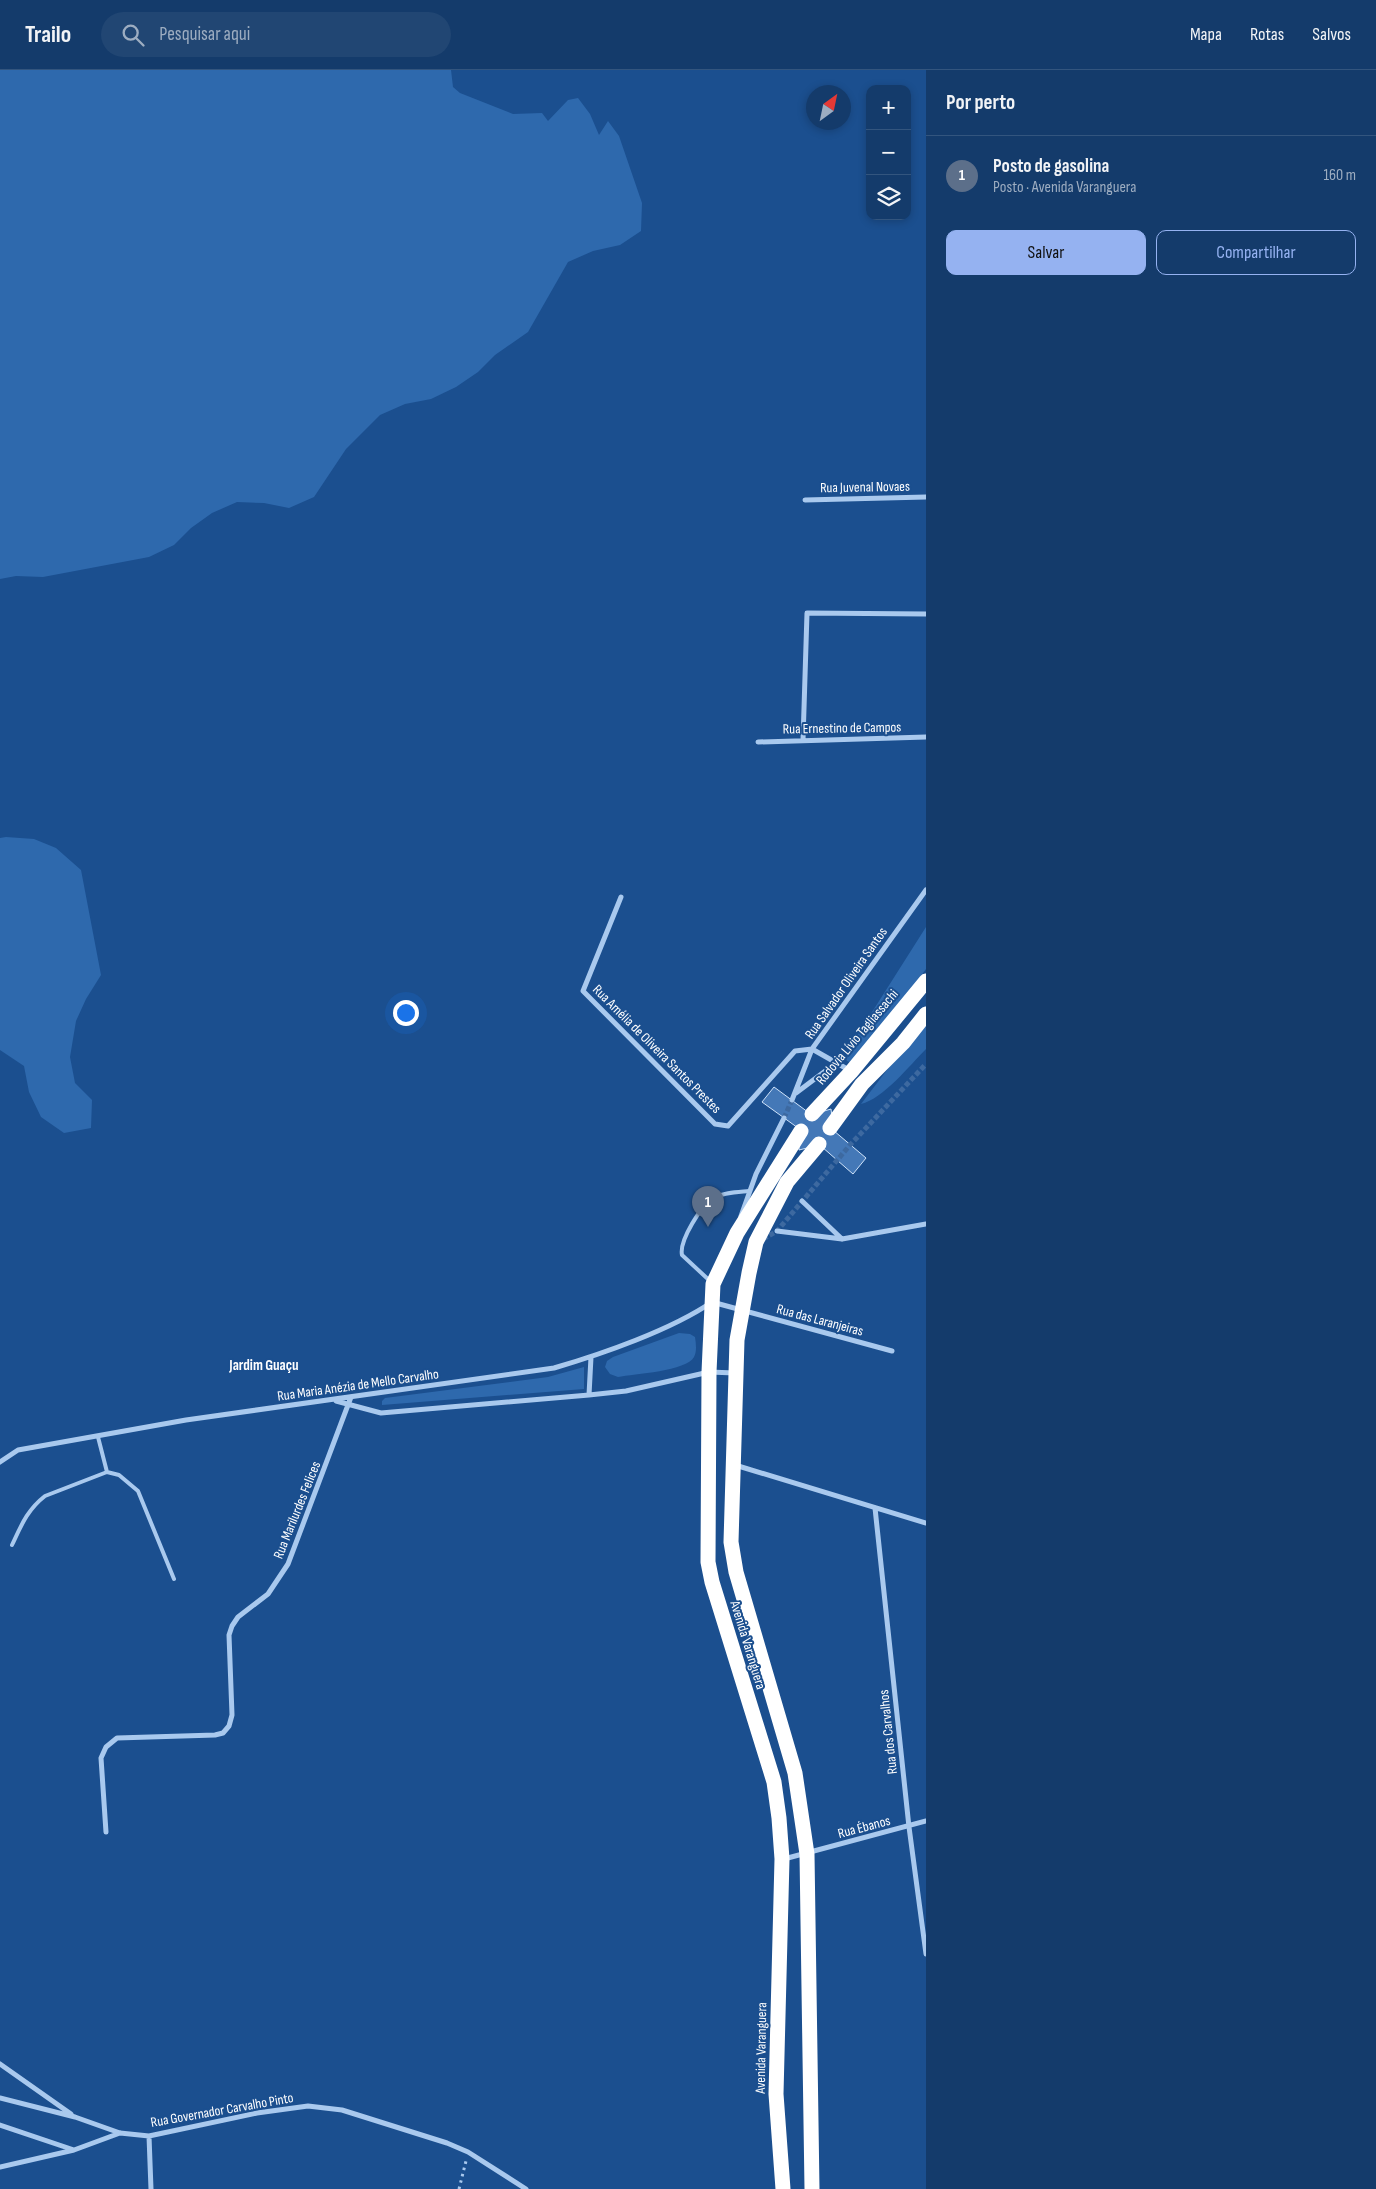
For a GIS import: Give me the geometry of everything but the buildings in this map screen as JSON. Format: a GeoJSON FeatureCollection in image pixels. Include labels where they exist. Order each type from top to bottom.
{"type":"FeatureCollection","features":[{"type":"Feature","properties":{"kind":"highway","name":"Rodovia Lívio Tagliassachi"},"geometry":{"type":"LineString","coordinates":[[812,1114],[851,1072],[926,981]]}},
{"type":"Feature","properties":{"kind":"highway"},"geometry":{"type":"LineString","coordinates":[[830,1128],[862,1084],[903,1043],[926,1014]]}},
{"type":"Feature","properties":{"kind":"highway","name":"Avenida Varanguera"},"geometry":{"type":"LineString","coordinates":[[782,2189],[776,2094],[782,1859],[774,1782],[712,1582],[708,1562],[709,1372],[713,1284],[737,1233],[801,1131]]}},
{"type":"Feature","properties":{"kind":"highway","name":"Avenida Varanguera"},"geometry":{"type":"LineString","coordinates":[[812,2189],[807,1854],[795,1773],[736,1572],[731,1542],[737,1340],[756,1242],[787,1182],[819,1144]]}},
{"type":"Feature","properties":{"kind":"street","name":"Rua Juvenal Novaes"},"geometry":{"type":"LineString","coordinates":[[805,500],[926,497]]}},
{"type":"Feature","properties":{"kind":"street"},"geometry":{"type":"LineString","coordinates":[[803,740],[808,613],[926,614]]}},
{"type":"Feature","properties":{"kind":"street","name":"Rua Ernestino de Campos"},"geometry":{"type":"LineString","coordinates":[[758,742],[926,737]]}},
{"type":"Feature","properties":{"kind":"street","name":"Rua Salvador Oliveira Santos"},"geometry":{"type":"LineString","coordinates":[[792,1100],[812,1049],[926,890]]}},
{"type":"Feature","properties":{"kind":"street","name":"Rua Amélia de Oliveira Santos Prestes"},"geometry":{"type":"LineString","coordinates":[[621,897],[583,991],[715,1124],[728,1126],[795,1051],[812,1049]]}},
{"type":"Feature","properties":{"kind":"street"},"geometry":{"type":"LineString","coordinates":[[812,1049],[851,1072]]}},
{"type":"Feature","properties":{"kind":"street","name":"Rua Salvador Oliveira Santos"},"geometry":{"type":"LineString","coordinates":[[795,1094],[836,1063]]}},
{"type":"Feature","properties":{"kind":"street"},"geometry":{"type":"LineString","coordinates":[[737,1233],[742,1209],[784,1118]]}},
{"type":"Feature","properties":{"kind":"street"},"geometry":{"type":"LineString","coordinates":[[802,1201],[842,1239]]}},
{"type":"Feature","properties":{"kind":"street"},"geometry":{"type":"LineString","coordinates":[[777,1230],[842,1239],[926,1224]]}},
{"type":"Feature","properties":{"kind":"street","name":"Rua das Laranjeiras"},"geometry":{"type":"LineString","coordinates":[[712,1302],[892,1351]]}},
{"type":"Feature","properties":{"kind":"street","name":"Rua Maria Anézia de Mello Carvalho"},"geometry":{"type":"LineString","coordinates":[[0,1462],[18,1450],[186,1420],[554,1368],[591,1357],[694,1314],[712,1302]]}},
{"type":"Feature","properties":{"kind":"street"},"geometry":{"type":"LineString","coordinates":[[589,1396],[591,1357]]}},
{"type":"Feature","properties":{"kind":"street"},"geometry":{"type":"LineString","coordinates":[[333,1400],[381,1413],[589,1396],[626,1391],[709,1372],[736,1373]]}},
{"type":"Feature","properties":{"kind":"street","name":"Rua Marilurdes Felices"},"geometry":{"type":"LineString","coordinates":[[106,1832],[101,1758],[106,1747],[117,1738],[215,1735],[223,1733],[229,1726],[232,1715],[229,1635],[232,1626],[238,1618],[268,1594],[288,1564],[350,1404],[351,1397]]}},
{"type":"Feature","properties":{"kind":"street"},"geometry":{"type":"LineString","coordinates":[[733,1464],[926,1524]]}},
{"type":"Feature","properties":{"kind":"street","name":"Rua dos Carvalhos"},"geometry":{"type":"LineString","coordinates":[[875,1508],[909,1827],[926,1954]]}},
{"type":"Feature","properties":{"kind":"street","name":"Rua Ébanos"},"geometry":{"type":"LineString","coordinates":[[782,1859],[807,1854],[926,1821]]}},
{"type":"Feature","properties":{"kind":"street"},"geometry":{"type":"LineString","coordinates":[[0,2064],[75,2117]]}},
{"type":"Feature","properties":{"kind":"street","name":"Rua Governador Carvalho Pinto"},"geometry":{"type":"LineString","coordinates":[[0,2098],[75,2117],[120,2133],[149,2136],[257,2113],[308,2106],[342,2110],[446,2142],[468,2152],[526,2189]]}},
{"type":"Feature","properties":{"kind":"street"},"geometry":{"type":"LineString","coordinates":[[0,2125],[74,2150]]}},
{"type":"Feature","properties":{"kind":"street"},"geometry":{"type":"LineString","coordinates":[[0,2167],[74,2150],[120,2133]]}},
{"type":"Feature","properties":{"kind":"street"},"geometry":{"type":"LineString","coordinates":[[149,2136],[151,2189]]}},
{"type":"Feature","properties":{"kind":"lane"},"geometry":{"type":"LineString","coordinates":[[713,1284],[682,1255],[682,1241],[713,1198],[750,1191]]}},
{"type":"Feature","properties":{"kind":"lane"},"geometry":{"type":"LineString","coordinates":[[98,1437],[107,1472]]}},
{"type":"Feature","properties":{"kind":"lane"},"geometry":{"type":"LineString","coordinates":[[12,1546],[27,1512],[36,1503],[45,1496],[107,1472],[119,1475],[138,1490],[174,1579]]}},
{"type":"Feature","properties":{"kind":"path"},"geometry":{"type":"LineString","coordinates":[[459,2189],[468,2152]]}},
{"type":"Feature","properties":{"kind":"shaded area"},"geometry":{"type":"Polygon","coordinates":[[[0,70],[451,70],[453,87],[460,93],[513,114],[542,113],[548,121],[568,100],[578,98],[590,114],[599,135],[608,121],[619,136],[642,203],[641,231],[620,245],[593,251],[568,262],[528,332],[495,355],[478,372],[456,387],[431,399],[405,404],[380,415],[346,449],[314,497],[289,508],[264,503],[237,502],[212,513],[191,528],[174,545],[149,557],[43,577],[16,576],[0,579],[0,70]]]}},
{"type":"Feature","properties":{"kind":"shaded area"},"geometry":{"type":"Polygon","coordinates":[[[0,838],[34,839],[56,848],[81,870],[101,975],[86,999],[76,1021],[70,1057],[75,1083],[92,1100],[91,1128],[64,1133],[41,1117],[29,1092],[24,1066],[0,1050],[0,838]]]}},
{"type":"Feature","properties":{"kind":"shaded area"},"geometry":{"type":"Polygon","coordinates":[[[926,927],[926,969],[861,1056],[852,1063],[847,1061],[845,1057],[848,1050],[926,927]]]}},
{"type":"Feature","properties":{"kind":"shaded area"},"geometry":{"type":"Polygon","coordinates":[[[926,1019],[926,1049],[887,1089],[878,1096],[861,1104],[926,1019]]]}},
{"type":"Feature","properties":{"kind":"shaded area"},"geometry":{"type":"Polygon","coordinates":[[[679,1333],[690,1334],[695,1337],[696,1345],[694,1357],[681,1366],[618,1377],[610,1374],[605,1367],[607,1361],[613,1357],[679,1333]]]}},
{"type":"Feature","properties":{"kind":"shaded area"},"geometry":{"type":"Polygon","coordinates":[[[584,1367],[584,1389],[382,1405],[382,1401],[385,1398],[548,1377],[584,1367]]]}},
{"type":"Feature","properties":{"kind":"tunnel"},"geometry":{"type":"LineString","coordinates":[[763,1239],[777,1231],[850,1145],[926,1064]]}},
{"type":"Feature","properties":{"kind":"tunnel"},"geometry":{"type":"LineString","coordinates":[[784,1118],[792,1100]]}},
{"type":"Feature","properties":{"kind":"place","name":"Posto de gasolina"},"geometry":{"type":"Point","coordinates":[708,1227]}},
{"type":"Feature","properties":{"kind":"district","name":"Jardim Guaçu"},"geometry":{"type":"Point","coordinates":[264,1365]}}]}
